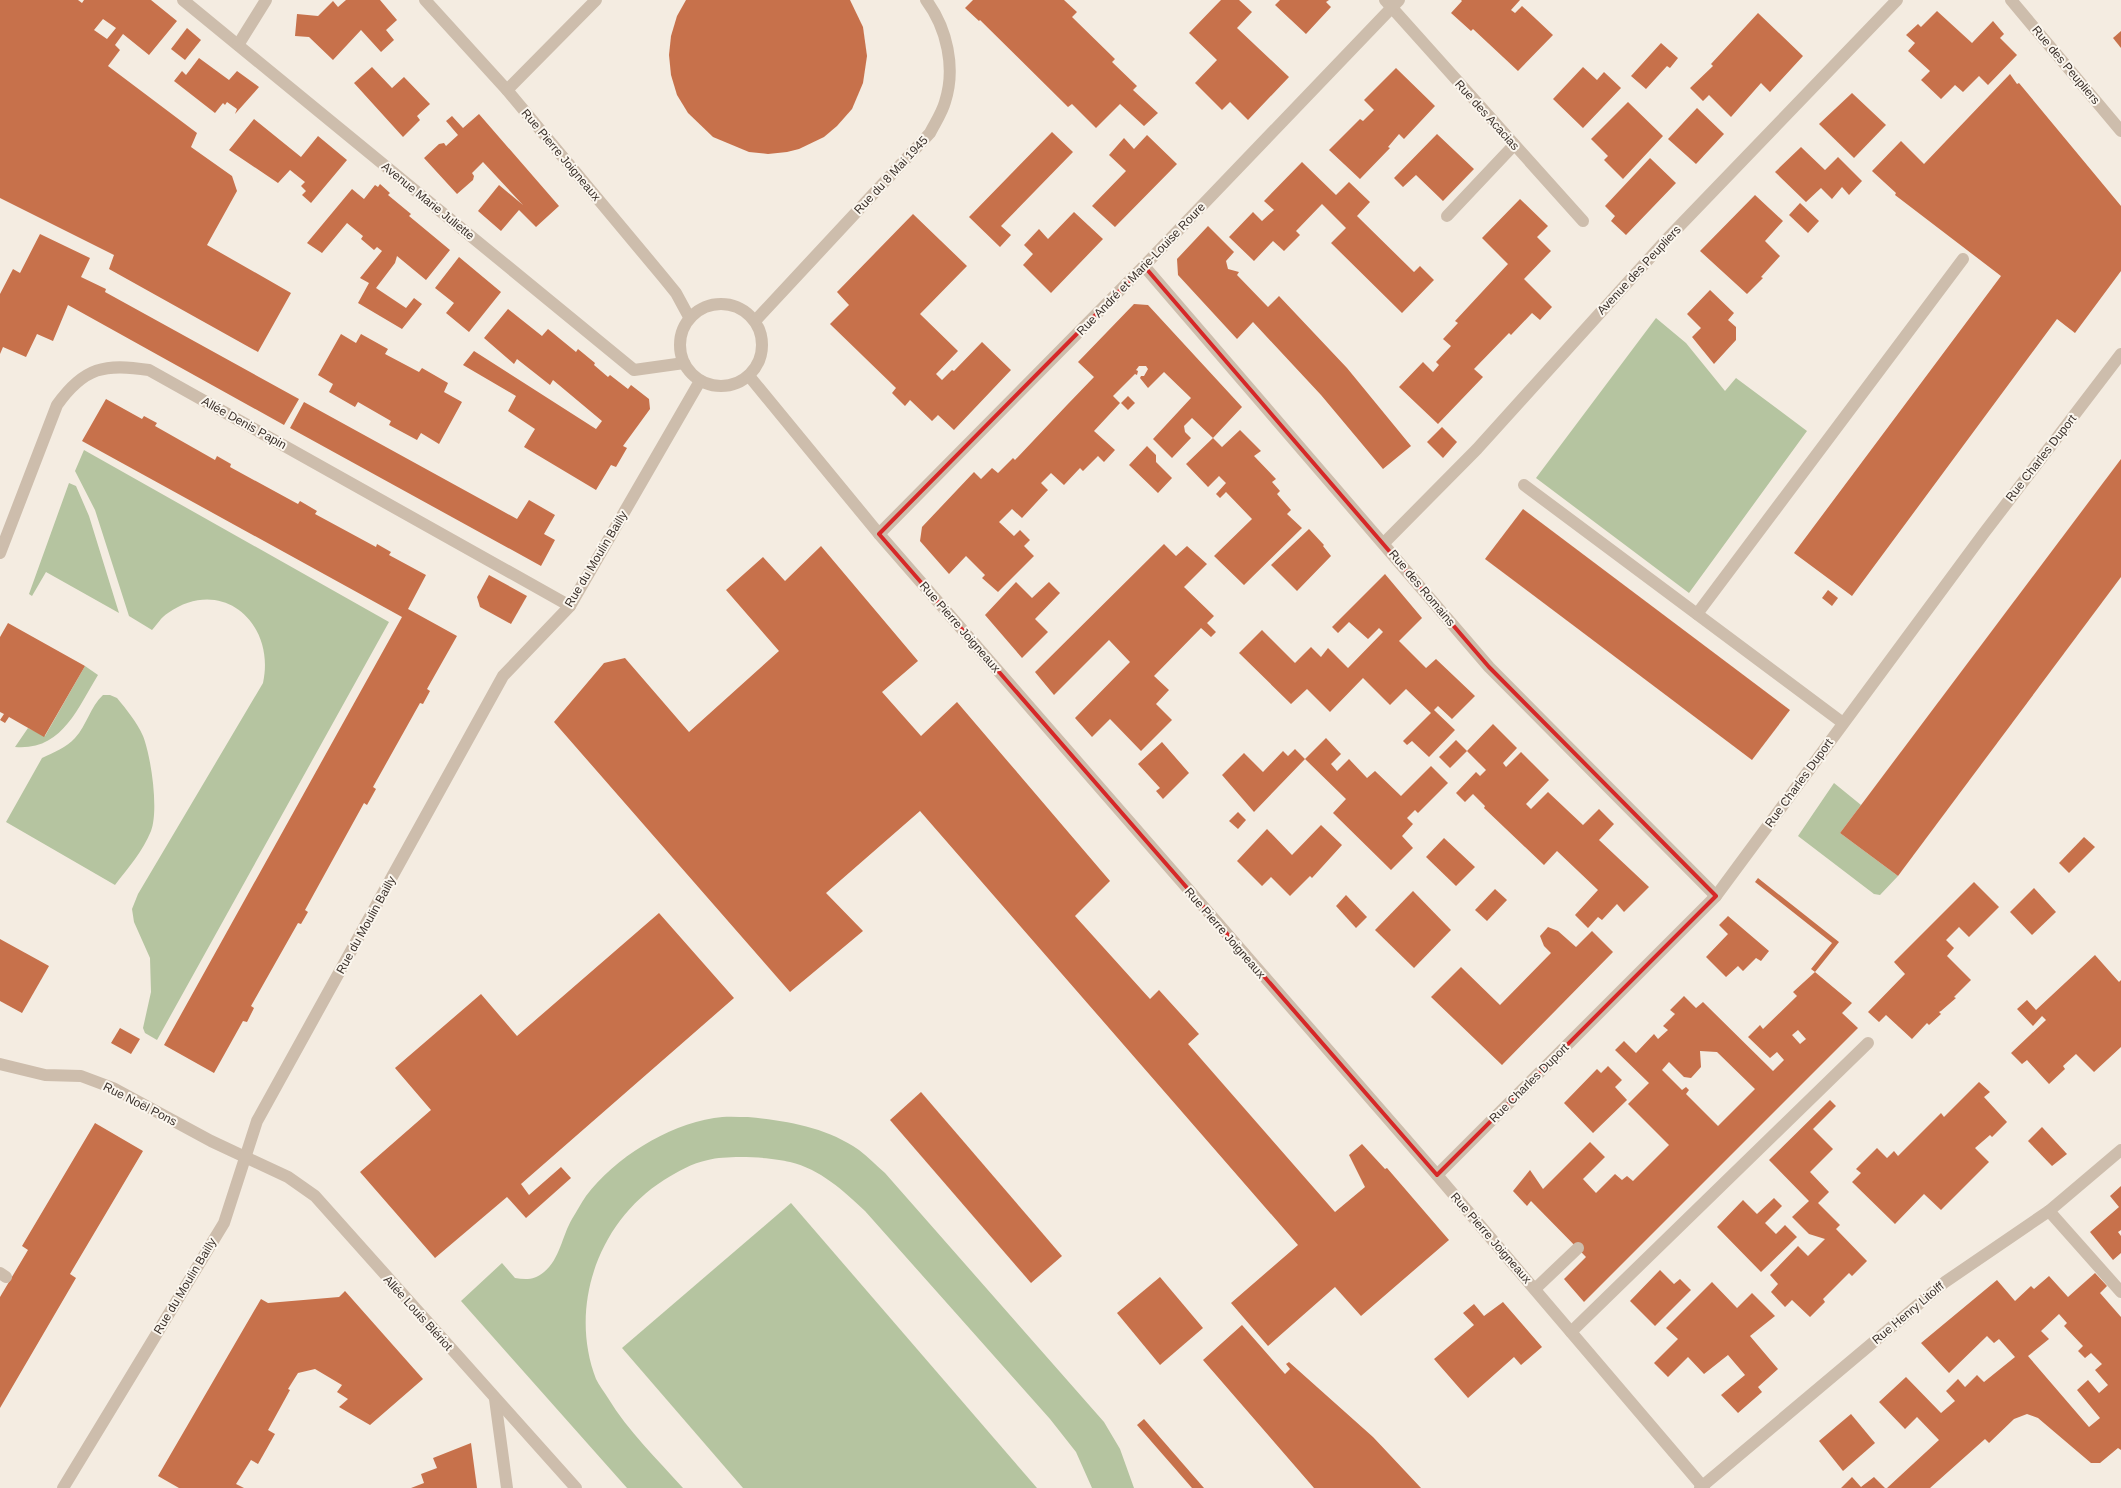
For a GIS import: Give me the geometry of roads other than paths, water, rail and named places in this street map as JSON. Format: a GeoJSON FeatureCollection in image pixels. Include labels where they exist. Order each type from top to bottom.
{"type":"FeatureCollection","features":[{"type":"Feature","properties":{"kind":"street","name":"Avenue Marie Juliette"},"geometry":{"type":"LineString","coordinates":[[183,0],[634,370],[684,363]]}},
{"type":"Feature","properties":{"kind":"street"},"geometry":{"type":"LineString","coordinates":[[238,45],[266,0]]}},
{"type":"Feature","properties":{"kind":"street","name":"Rue Pierre Joigneaux"},"geometry":{"type":"LineString","coordinates":[[425,0],[506,90],[663,277],[676,293],[689,317]]}},
{"type":"Feature","properties":{"kind":"street"},"geometry":{"type":"LineString","coordinates":[[506,90],[596,0]]}},
{"type":"Feature","properties":{"kind":"street","name":"Rue du 8 Mai 1945"},"geometry":{"type":"LineString","coordinates":[[755,321],[930,133],[945,102],[950,67],[946,39],[933,10],[926,0]]}},
{"type":"Feature","properties":{"kind":"street","name":"Avenue des Peupliers"},"geometry":{"type":"LineString","coordinates":[[1384,543],[1477,449],[1660,247],[1897,0]]}},
{"type":"Feature","properties":{"kind":"street","name":"Rue des Peupliers"},"geometry":{"type":"LineString","coordinates":[[2011,0],[2121,131]]}},
{"type":"Feature","properties":{"kind":"street","name":"Rue des Acacias"},"geometry":{"type":"LineString","coordinates":[[1392,3],[1514,145],[1583,221]]}},
{"type":"Feature","properties":{"kind":"street","name":"Rue André et Marie-Louise Roure"},"geometry":{"type":"LineString","coordinates":[[879,534],[1144,266],[1392,3]]}},
{"type":"Feature","properties":{"kind":"street"},"geometry":{"type":"LineString","coordinates":[[1447,216],[1514,145]]}},
{"type":"Feature","properties":{"kind":"street"},"geometry":{"type":"LineString","coordinates":[[1697,614],[1962,259]]}},
{"type":"Feature","properties":{"kind":"street","name":"Rue des Romains"},"geometry":{"type":"LineString","coordinates":[[1144,266],[1490,667],[1716,896]]}},
{"type":"Feature","properties":{"kind":"street"},"geometry":{"type":"LineString","coordinates":[[728,303],[739,307],[755,321],[760,332],[762,350],[756,366],[749,376],[736,384],[722,386],[700,381],[690,373],[680,351],[683,327],[689,317],[707,305],[728,303]]}},
{"type":"Feature","properties":{"kind":"street","name":"Rue Charles Duport"},"geometry":{"type":"LineString","coordinates":[[1437,1175],[1716,896],[1990,525],[2121,354]]}},
{"type":"Feature","properties":{"kind":"street","name":"Allée Denis Papin"},"geometry":{"type":"LineString","coordinates":[[0,553],[57,404],[67,391],[86,376],[103,368],[123,366],[149,370],[570,606]]}},
{"type":"Feature","properties":{"kind":"street","name":"Rue Pierre Joigneaux"},"geometry":{"type":"LineString","coordinates":[[749,376],[879,534],[1437,1175],[1702,1487]]}},
{"type":"Feature","properties":{"kind":"street","name":"Rue du Moulin Bailly"},"geometry":{"type":"LineString","coordinates":[[63,1488],[224,1223],[257,1121],[503,676],[570,606],[700,381]]}},
{"type":"Feature","properties":{"kind":"street"},"geometry":{"type":"LineString","coordinates":[[1524,485],[1843,724]]}},
{"type":"Feature","properties":{"kind":"street"},"geometry":{"type":"LineString","coordinates":[[1571,1332],[1868,1043]]}},
{"type":"Feature","properties":{"kind":"street","name":"Rue Noël Pons"},"geometry":{"type":"LineString","coordinates":[[0,1064],[45,1075],[81,1076],[113,1088],[211,1141],[245,1157]]}},
{"type":"Feature","properties":{"kind":"street","name":"Rue Henry Litolff"},"geometry":{"type":"LineString","coordinates":[[1702,1487],[1945,1282],[2049,1211],[2121,1150]]}},
{"type":"Feature","properties":{"kind":"street","name":"Allée Louis Blériot"},"geometry":{"type":"LineString","coordinates":[[245,1157],[288,1177],[315,1196],[576,1488]]}},
{"type":"Feature","properties":{"kind":"street"},"geometry":{"type":"LineString","coordinates":[[2049,1211],[2121,1292]]}},
{"type":"Feature","properties":{"kind":"street"},"geometry":{"type":"LineString","coordinates":[[1535,1290],[1578,1248]]}},
{"type":"Feature","properties":{"kind":"street"},"geometry":{"type":"LineString","coordinates":[[495,1399],[507,1488]]}}]}
